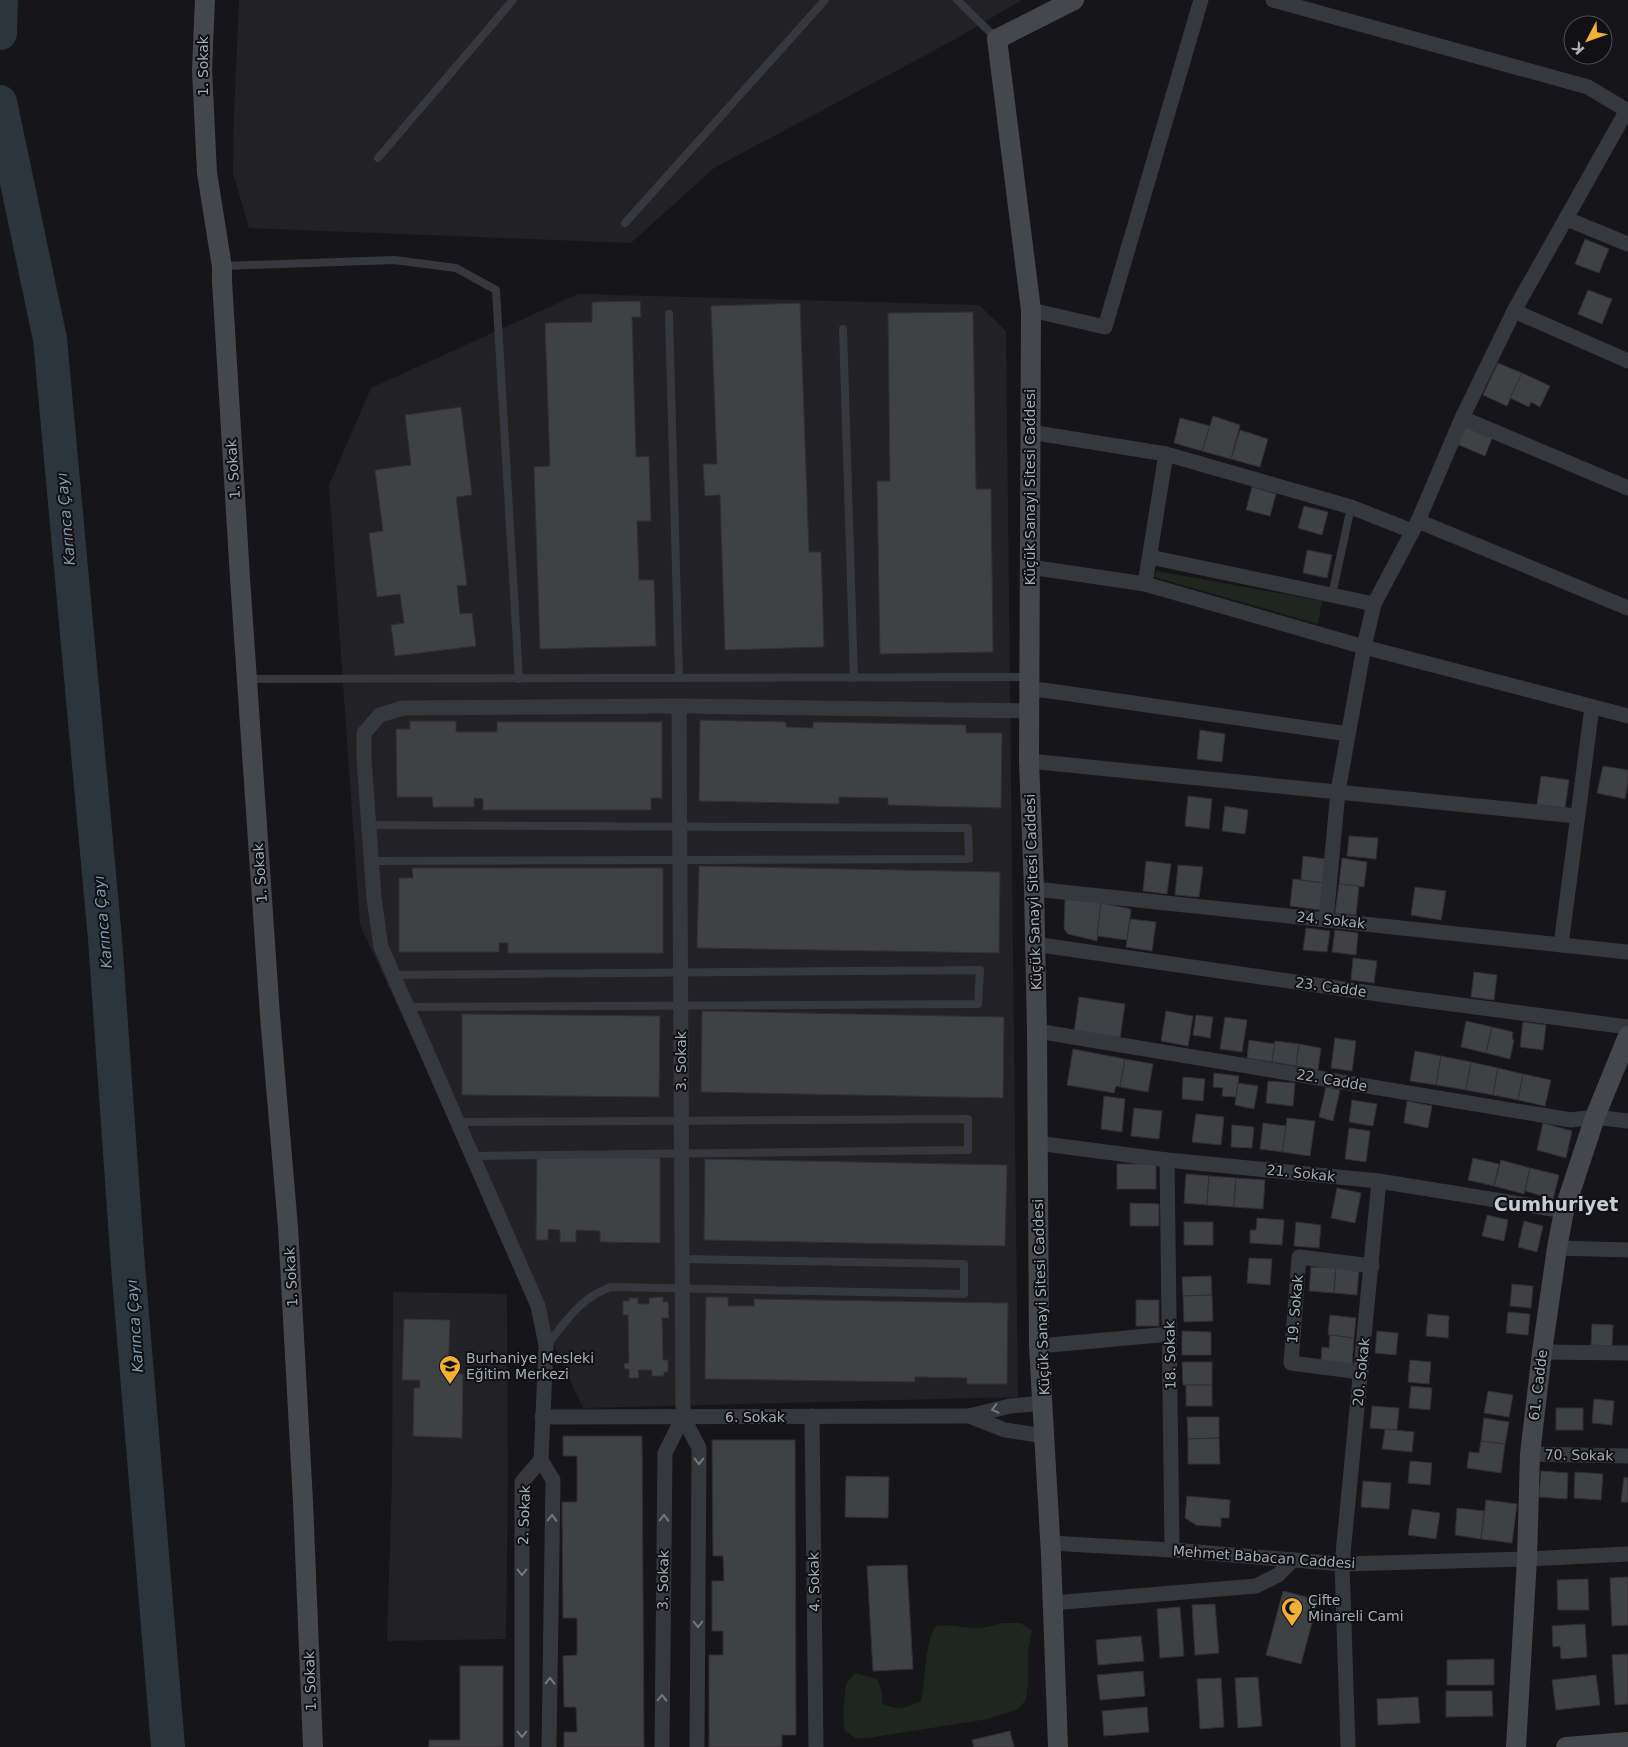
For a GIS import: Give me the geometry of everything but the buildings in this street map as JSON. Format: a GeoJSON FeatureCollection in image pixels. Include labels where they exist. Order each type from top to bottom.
{"type":"FeatureCollection","features":[{"type":"Feature","properties":{"kind":"street","name":"1. Sokak"},"geometry":{"type":"LineString","coordinates":[[205,0],[202,70],[207,173],[222,266],[270,1016],[288,1227],[313,1747]]}},
{"type":"Feature","properties":{"kind":"street"},"geometry":{"type":"LineString","coordinates":[[997,39],[1074,0]]}},
{"type":"Feature","properties":{"kind":"street"},"geometry":{"type":"LineString","coordinates":[[1031,310],[1104,327],[1201,0]]}},
{"type":"Feature","properties":{"kind":"street"},"geometry":{"type":"LineString","coordinates":[[1273,0],[1588,87],[1627,111],[1514,311],[1462,418],[1415,526],[1374,604],[1364,647],[1338,791],[1326,920]]}},
{"type":"Feature","properties":{"kind":"street","name":"Küçük Sanayi Sitesi Caddesi"},"geometry":{"type":"LineString","coordinates":[[997,39],[1031,310],[1029,761],[1037,1031],[1039,1346],[1044,1403],[1044,1436],[1051,1543],[1058,1747]]}},
{"type":"Feature","properties":{"kind":"street"},"geometry":{"type":"LineString","coordinates":[[1567,218],[1628,244]]}},
{"type":"Feature","properties":{"kind":"street"},"geometry":{"type":"LineString","coordinates":[[1514,311],[1628,361]]}},
{"type":"Feature","properties":{"kind":"street"},"geometry":{"type":"LineString","coordinates":[[1462,418],[1628,488]]}},
{"type":"Feature","properties":{"kind":"street"},"geometry":{"type":"LineString","coordinates":[[1030,432],[1166,454],[1351,507],[1415,526],[1628,608]]}},
{"type":"Feature","properties":{"kind":"street"},"geometry":{"type":"LineString","coordinates":[[1145,584],[1166,454]]}},
{"type":"Feature","properties":{"kind":"street"},"geometry":{"type":"LineString","coordinates":[[1150,557],[1374,604]]}},
{"type":"Feature","properties":{"kind":"street"},"geometry":{"type":"LineString","coordinates":[[1030,567],[1145,584],[1364,647],[1628,716]]}},
{"type":"Feature","properties":{"kind":"street"},"geometry":{"type":"LineString","coordinates":[[1029,684],[1044,690],[1348,734]]}},
{"type":"Feature","properties":{"kind":"street"},"geometry":{"type":"LineString","coordinates":[[541,1460],[546,1345],[538,1306],[381,947],[374,898],[364,760],[364,733],[380,715],[403,708],[679,706],[1029,711]]}},
{"type":"Feature","properties":{"kind":"street","name":"3. Sokak"},"geometry":{"type":"LineString","coordinates":[[679,706],[683,1416],[699,1448],[697,1747]]}},
{"type":"Feature","properties":{"kind":"street"},"geometry":{"type":"LineString","coordinates":[[1561,945],[1592,707]]}},
{"type":"Feature","properties":{"kind":"street"},"geometry":{"type":"LineString","coordinates":[[1029,761],[1577,816]]}},
{"type":"Feature","properties":{"kind":"street","name":"24. Sokak"},"geometry":{"type":"LineString","coordinates":[[1034,889],[1628,952]]}},
{"type":"Feature","properties":{"kind":"street","name":"23. Cadde"},"geometry":{"type":"LineString","coordinates":[[1034,944],[1399,997],[1628,1027]]}},
{"type":"Feature","properties":{"kind":"street","name":"22. Cadde"},"geometry":{"type":"LineString","coordinates":[[1037,1031],[1571,1120],[1595,1117],[1628,1121]]}},
{"type":"Feature","properties":{"kind":"street","name":"61. Cadde"},"geometry":{"type":"LineString","coordinates":[[1516,1747],[1527,1560],[1530,1454],[1557,1248],[1564,1211],[1595,1117],[1628,1036]]}},
{"type":"Feature","properties":{"kind":"street","name":"21. Sokak"},"geometry":{"type":"LineString","coordinates":[[1037,1143],[1167,1160],[1379,1181],[1564,1211]]}},
{"type":"Feature","properties":{"kind":"street","name":"18. Sokak"},"geometry":{"type":"LineString","coordinates":[[1167,1160],[1172,1550]]}},
{"type":"Feature","properties":{"kind":"street","name":"20. Sokak"},"geometry":{"type":"LineString","coordinates":[[1348,1747],[1342,1564],[1379,1181]]}},
{"type":"Feature","properties":{"kind":"street"},"geometry":{"type":"LineString","coordinates":[[1557,1248],[1628,1250]]}},
{"type":"Feature","properties":{"kind":"street","name":"19. Sokak"},"geometry":{"type":"LineString","coordinates":[[1361,1372],[1291,1363],[1300,1257],[1372,1266]]}},
{"type":"Feature","properties":{"kind":"street"},"geometry":{"type":"LineString","coordinates":[[1039,1346],[1170,1334]]}},
{"type":"Feature","properties":{"kind":"street"},"geometry":{"type":"LineString","coordinates":[[1542,1352],[1628,1353]]}},
{"type":"Feature","properties":{"kind":"street"},"geometry":{"type":"LineString","coordinates":[[969,1416],[1010,1406],[1044,1403]]}},
{"type":"Feature","properties":{"kind":"street","name":"3. Sokak"},"geometry":{"type":"LineString","coordinates":[[662,1747],[665,1453],[683,1416]]}},
{"type":"Feature","properties":{"kind":"street","name":"4. Sokak"},"geometry":{"type":"LineString","coordinates":[[812,1416],[816,1747]]}},
{"type":"Feature","properties":{"kind":"street"},"geometry":{"type":"LineString","coordinates":[[969,1416],[1005,1430],[1044,1436]]}},
{"type":"Feature","properties":{"kind":"street","name":"6. Sokak"},"geometry":{"type":"LineString","coordinates":[[542,1417],[969,1416]]}},
{"type":"Feature","properties":{"kind":"street","name":"70. Sokak"},"geometry":{"type":"LineString","coordinates":[[1530,1454],[1628,1456]]}},
{"type":"Feature","properties":{"kind":"street","name":"2. Sokak"},"geometry":{"type":"LineString","coordinates":[[522,1747],[522,1482],[541,1460],[553,1480],[549,1747]]}},
{"type":"Feature","properties":{"kind":"street","name":"Mehmet Babacan Caddesi"},"geometry":{"type":"LineString","coordinates":[[1051,1543],[1172,1550],[1342,1564],[1527,1560],[1628,1554]]}},
{"type":"Feature","properties":{"kind":"street"},"geometry":{"type":"LineString","coordinates":[[1053,1603],[1256,1586],[1278,1575],[1293,1560]]}},
{"type":"Feature","properties":{"kind":"street"},"geometry":{"type":"LineString","coordinates":[[1566,1747],[1628,1742]]}},
{"type":"Feature","properties":{"kind":"lane"},"geometry":{"type":"LineString","coordinates":[[378,158],[513,0]]}},
{"type":"Feature","properties":{"kind":"lane"},"geometry":{"type":"LineString","coordinates":[[625,223],[826,0]]}},
{"type":"Feature","properties":{"kind":"lane"},"geometry":{"type":"LineString","coordinates":[[957,0],[997,39]]}},
{"type":"Feature","properties":{"kind":"lane"},"geometry":{"type":"LineString","coordinates":[[222,266],[394,260],[456,268],[496,290],[519,679]]}},
{"type":"Feature","properties":{"kind":"lane"},"geometry":{"type":"LineString","coordinates":[[669,314],[680,678]]}},
{"type":"Feature","properties":{"kind":"lane"},"geometry":{"type":"LineString","coordinates":[[843,329],[854,678]]}},
{"type":"Feature","properties":{"kind":"lane"},"geometry":{"type":"LineString","coordinates":[[1332,595],[1351,507]]}},
{"type":"Feature","properties":{"kind":"lane"},"geometry":{"type":"LineString","coordinates":[[247,679],[854,678],[1029,684]]}},
{"type":"Feature","properties":{"kind":"lane"},"geometry":{"type":"LineString","coordinates":[[369,825],[968,828],[969,859],[372,861]]}},
{"type":"Feature","properties":{"kind":"lane"},"geometry":{"type":"LineString","coordinates":[[394,975],[980,970],[978,1004],[408,1007]]}},
{"type":"Feature","properties":{"kind":"lane"},"geometry":{"type":"LineString","coordinates":[[458,1122],[968,1119],[968,1150],[473,1156]]}},
{"type":"Feature","properties":{"kind":"lane"},"geometry":{"type":"LineString","coordinates":[[546,1345],[578,1305],[611,1287],[964,1294],[964,1264],[682,1259]]}},
{"type":"Feature","properties":{"kind":"shaded area"},"geometry":{"type":"Polygon","coordinates":[[[239,0],[1022,0],[952,41],[714,168],[631,243],[249,228],[233,173],[239,0]]]}},
{"type":"Feature","properties":{"kind":"shaded area"},"geometry":{"type":"Polygon","coordinates":[[[578,294],[979,305],[1006,331],[1018,1397],[583,1408],[360,925],[329,485],[371,388],[578,294]]]}},
{"type":"Feature","properties":{"kind":"shaded area"},"geometry":{"type":"Polygon","coordinates":[[[1157,571],[1322,601],[1318,624],[1154,577],[1157,571]]]}},
{"type":"Feature","properties":{"kind":"shaded area","name":"Burhaniye Mesleki Eğitim Merkezi"},"geometry":{"type":"Polygon","coordinates":[[[393,1292],[507,1294],[508,1477],[506,1639],[387,1641],[392,1480],[393,1292]]]}},
{"type":"Feature","properties":{"kind":"shaded area"},"geometry":{"type":"Polygon","coordinates":[[[1002,1623],[1020,1623],[1032,1630],[1028,1652],[1026,1700],[1018,1709],[988,1719],[868,1738],[855,1738],[844,1730],[843,1710],[846,1684],[855,1673],[877,1679],[882,1692],[882,1703],[897,1708],[911,1705],[921,1701],[927,1651],[936,1626],[949,1625],[979,1628],[1002,1623]]]}},
{"type":"Feature","properties":{"kind":"waterway","name":"Karınca Çayı"},"geometry":{"type":"LineString","coordinates":[[0,33],[1,0]]}},
{"type":"Feature","properties":{"kind":"waterway","name":"Karınca Çayı"},"geometry":{"type":"LineString","coordinates":[[0,102],[50,339],[105,939],[128,1266],[168,1747]]}},
{"type":"Feature","properties":{"kind":"place","name":"Burhaniye Mesleki Eğitim Merkezi"},"geometry":{"type":"Point","coordinates":[450,1385]}},
{"type":"Feature","properties":{"kind":"place","name":"Çifte Minareli Cami"},"geometry":{"type":"Point","coordinates":[1292,1627]}},
{"type":"Feature","properties":{"kind":"district","name":"Cumhuriyet"},"geometry":{"type":"Point","coordinates":[1556,1204]}}]}
